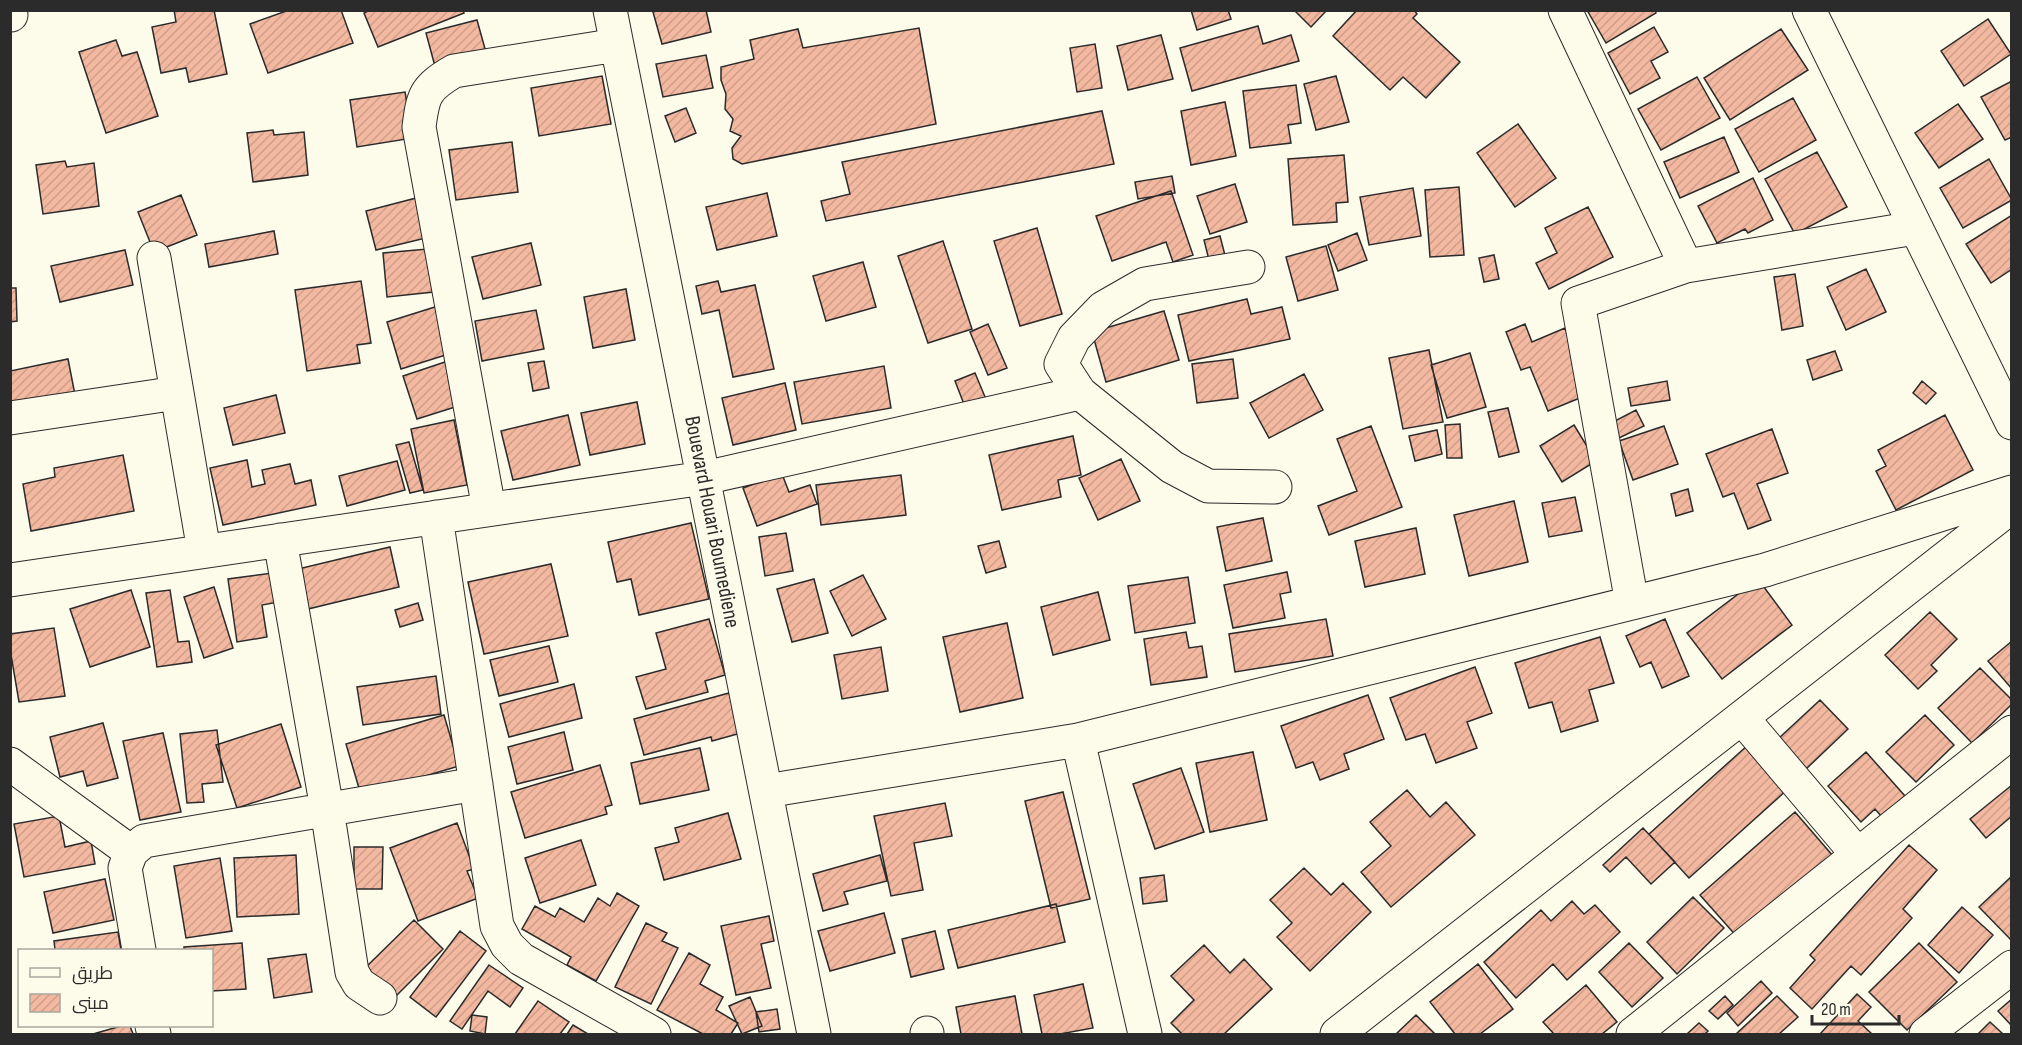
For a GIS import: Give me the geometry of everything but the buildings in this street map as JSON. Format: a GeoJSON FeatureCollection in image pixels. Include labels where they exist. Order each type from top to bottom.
{"type":"FeatureCollection","features":[{"type":"Feature","properties":{"kind":"street","name":"Bouevard Houari Boumediene"},"geometry":{"type":"LineString","coordinates":[[610,10],[813,1034]]}},
{"type":"Feature","properties":{"kind":"street"},"geometry":{"type":"LineString","coordinates":[[1564,10],[1686,266]]}},
{"type":"Feature","properties":{"kind":"street"},"geometry":{"type":"LineString","coordinates":[[1809,10],[2012,423]]}},
{"type":"Feature","properties":{"kind":"street"},"geometry":{"type":"LineString","coordinates":[[489,509],[419,127],[422,102],[435,82],[454,71],[617,45]]}},
{"type":"Feature","properties":{"kind":"street"},"geometry":{"type":"LineString","coordinates":[[1632,603],[1578,303],[1686,266],[1915,228]]}},
{"type":"Feature","properties":{"kind":"street"},"geometry":{"type":"LineString","coordinates":[[154,258],[204,551]]}},
{"type":"Feature","properties":{"kind":"street"},"geometry":{"type":"LineString","coordinates":[[1248,267],[1145,284],[1103,308],[1074,338],[1061,364],[1080,393],[1172,466],[1208,486],[1275,487]]}},
{"type":"Feature","properties":{"kind":"street"},"geometry":{"type":"LineString","coordinates":[[10,418],[177,393]]}},
{"type":"Feature","properties":{"kind":"street"},"geometry":{"type":"LineString","coordinates":[[10,580],[704,478],[1080,393]]}},
{"type":"Feature","properties":{"kind":"street"},"geometry":{"type":"LineString","coordinates":[[766,791],[1078,740],[1765,570],[2012,492]]}},
{"type":"Feature","properties":{"kind":"street"},"geometry":{"type":"LineString","coordinates":[[1338,1035],[2012,506]]}},
{"type":"Feature","properties":{"kind":"street"},"geometry":{"type":"LineString","coordinates":[[436,517],[497,926],[507,945],[521,959],[654,1035]]}},
{"type":"Feature","properties":{"kind":"street"},"geometry":{"type":"LineString","coordinates":[[280,540],[327,810],[352,972],[359,984],[380,998]]}},
{"type":"Feature","properties":{"kind":"street"},"geometry":{"type":"LineString","coordinates":[[1742,718],[1858,855]]}},
{"type":"Feature","properties":{"kind":"street"},"geometry":{"type":"LineString","coordinates":[[1633,1035],[2012,732]]}},
{"type":"Feature","properties":{"kind":"street"},"geometry":{"type":"LineString","coordinates":[[1078,740],[1145,1035]]}},
{"type":"Feature","properties":{"kind":"street"},"geometry":{"type":"LineString","coordinates":[[10,764],[131,852]]}},
{"type":"Feature","properties":{"kind":"street"},"geometry":{"type":"LineString","coordinates":[[139,949],[125,868],[131,852],[144,841],[476,784]]}},
{"type":"Feature","properties":{"kind":"street"},"geometry":{"type":"LineString","coordinates":[[1926,1035],[2012,967]]}}]}
